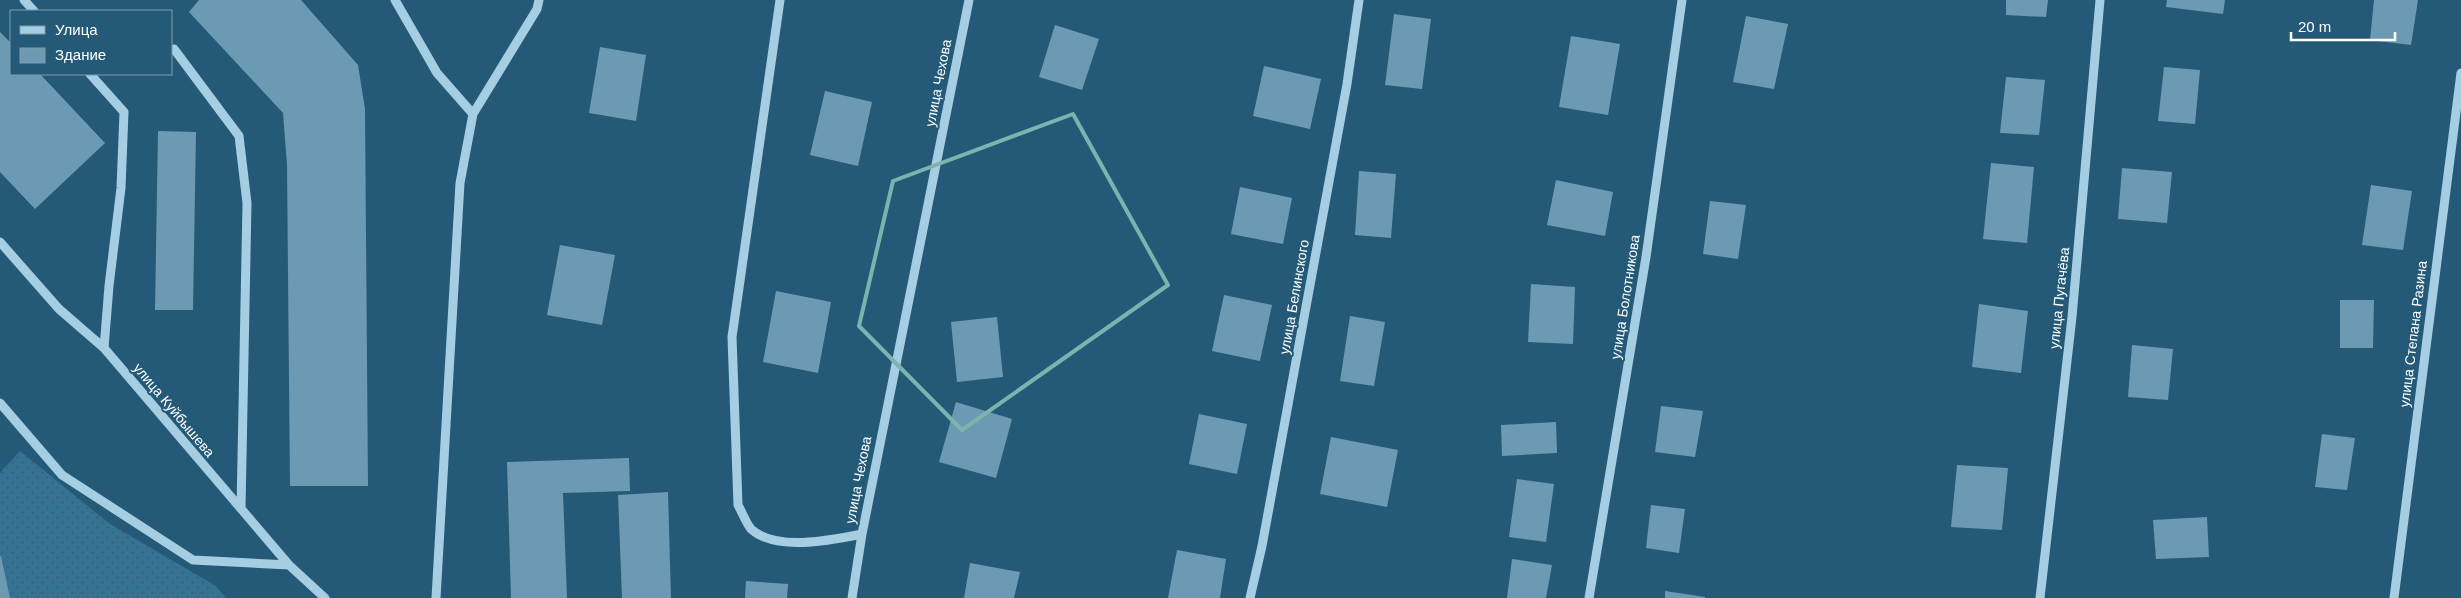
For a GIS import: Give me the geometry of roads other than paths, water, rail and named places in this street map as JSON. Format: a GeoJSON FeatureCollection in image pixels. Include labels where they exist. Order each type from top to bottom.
{"type":"FeatureCollection","features":[{"type":"Feature","properties":{"kind":"street"},"geometry":{"type":"LineString","coordinates":[[24,0],[33,10]]}},
{"type":"Feature","properties":{"kind":"street"},"geometry":{"type":"LineString","coordinates":[[395,0],[437,73],[473,114]]}},
{"type":"Feature","properties":{"kind":"street"},"geometry":{"type":"LineString","coordinates":[[436,598],[460,183],[473,114],[537,9],[539,0]]}},
{"type":"Feature","properties":{"kind":"street","name":"улица Чехова"},"geometry":{"type":"LineString","coordinates":[[780,0],[732,337],[738,504],[751,529],[773,542],[828,541],[862,534],[969,0]]}},
{"type":"Feature","properties":{"kind":"street","name":"улица Белинского"},"geometry":{"type":"LineString","coordinates":[[1250,598],[1262,546],[1344,104],[1359,0]]}},
{"type":"Feature","properties":{"kind":"street","name":"улица Болотникова"},"geometry":{"type":"LineString","coordinates":[[1589,598],[1646,257],[1682,0]]}},
{"type":"Feature","properties":{"kind":"street","name":"улица Пугачёва"},"geometry":{"type":"LineString","coordinates":[[2040,598],[2072,317],[2100,0]]}},
{"type":"Feature","properties":{"kind":"street"},"geometry":{"type":"LineString","coordinates":[[174,49],[238,136],[247,203],[241,509]]}},
{"type":"Feature","properties":{"kind":"street","name":"улица Степана Разина"},"geometry":{"type":"LineString","coordinates":[[2394,598],[2461,73]]}},
{"type":"Feature","properties":{"kind":"street"},"geometry":{"type":"LineString","coordinates":[[91,75],[124,112],[122,188],[104,348]]}},
{"type":"Feature","properties":{"kind":"street","name":"улица Куйбышева"},"geometry":{"type":"LineString","coordinates":[[0,242],[59,309],[104,348],[289,565],[325,598]]}},
{"type":"Feature","properties":{"kind":"street"},"geometry":{"type":"LineString","coordinates":[[0,403],[62,475],[193,560],[289,565]]}},
{"type":"Feature","properties":{"kind":"street"},"geometry":{"type":"LineString","coordinates":[[852,598],[862,534]]}}]}
